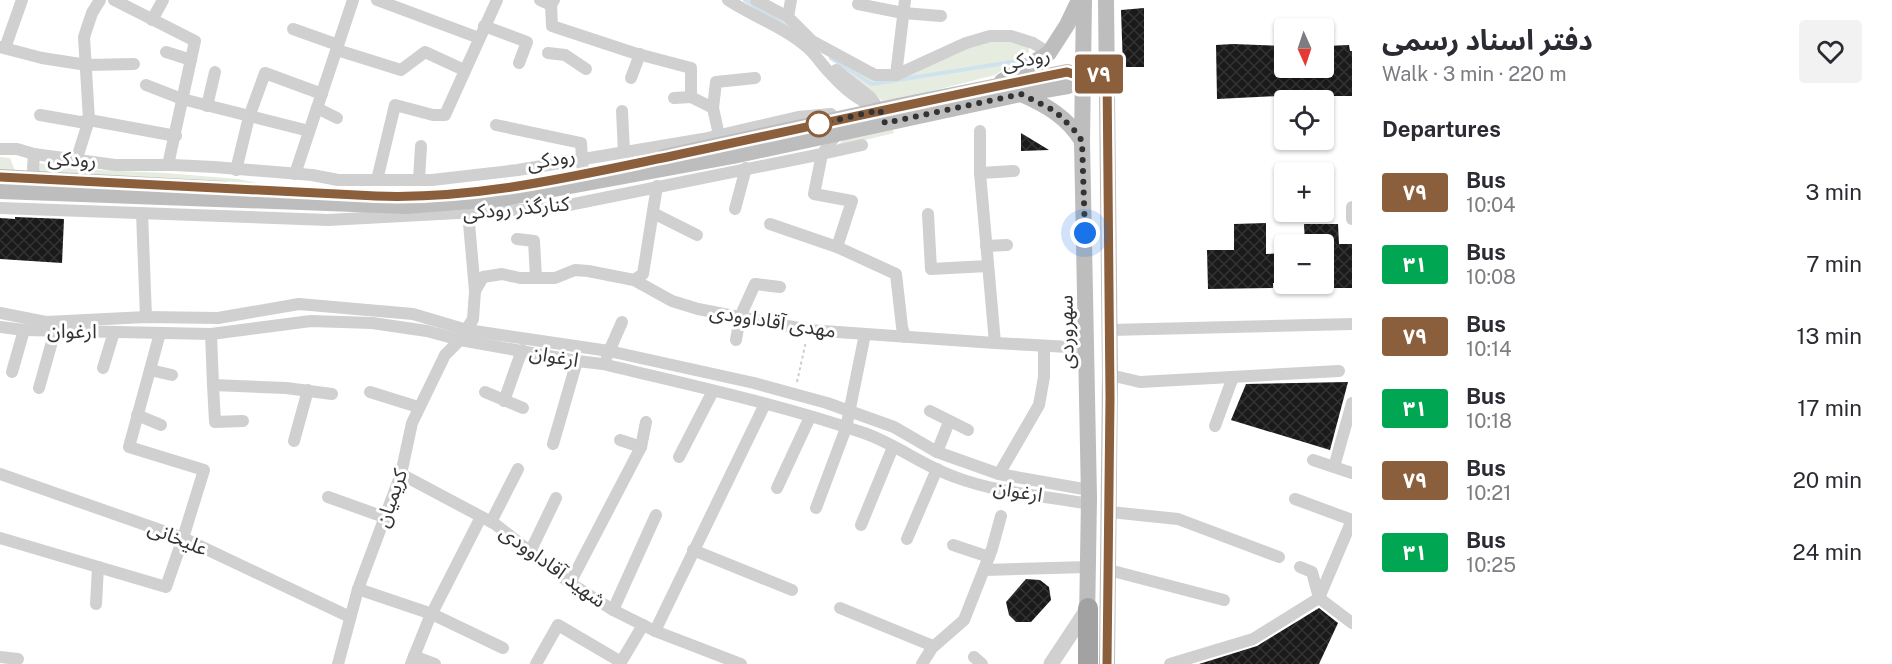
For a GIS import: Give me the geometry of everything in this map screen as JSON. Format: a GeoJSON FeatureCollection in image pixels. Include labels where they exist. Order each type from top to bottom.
{"type":"FeatureCollection","features":[{"type":"Feature","properties":{"kind":"highway"},"geometry":{"type":"LineString","coordinates":[[1086,664],[1088,608]]}},
{"type":"Feature","properties":{"kind":"main road"},"geometry":{"type":"LineString","coordinates":[[993,87],[1049,53],[1067,25],[1079,0]]}},
{"type":"Feature","properties":{"kind":"main road","name":"سهروردی"},"geometry":{"type":"LineString","coordinates":[[1084,0],[1082,141],[1088,348],[1088,608]]}},
{"type":"Feature","properties":{"kind":"main road"},"geometry":{"type":"LineString","coordinates":[[1106,0],[1110,330],[1107,664]]}},
{"type":"Feature","properties":{"kind":"main road","name":"رودکی"},"geometry":{"type":"LineString","coordinates":[[0,191],[67,202],[116,204],[407,206],[516,196],[733,156],[837,134],[883,117],[993,87],[1067,72],[1083,77]]}},
{"type":"Feature","properties":{"kind":"main road"},"geometry":{"type":"LineString","coordinates":[[1083,77],[1107,73]]}},
{"type":"Feature","properties":{"kind":"main road","name":"رودکی"},"geometry":{"type":"LineString","coordinates":[[0,177],[414,198],[499,189],[582,167],[1068,86],[1083,77]]}},
{"type":"Feature","properties":{"kind":"main road"},"geometry":{"type":"LineString","coordinates":[[1021,94],[1055,111],[1082,141]]}},
{"type":"Feature","properties":{"kind":"street"},"geometry":{"type":"LineString","coordinates":[[22,0],[3,47],[42,58],[87,65],[135,64]]}},
{"type":"Feature","properties":{"kind":"street"},"geometry":{"type":"LineString","coordinates":[[76,161],[89,120],[84,37],[92,13],[100,0]]}},
{"type":"Feature","properties":{"kind":"street"},"geometry":{"type":"LineString","coordinates":[[114,0],[195,41],[168,165]]}},
{"type":"Feature","properties":{"kind":"street"},"geometry":{"type":"LineString","coordinates":[[152,20],[163,0]]}},
{"type":"Feature","properties":{"kind":"street"},"geometry":{"type":"LineString","coordinates":[[295,174],[353,0]]}},
{"type":"Feature","properties":{"kind":"street"},"geometry":{"type":"LineString","coordinates":[[376,0],[481,32],[527,42],[519,63]]}},
{"type":"Feature","properties":{"kind":"street"},"geometry":{"type":"LineString","coordinates":[[377,180],[395,105],[433,115],[445,115],[497,0]]}},
{"type":"Feature","properties":{"kind":"street"},"geometry":{"type":"LineString","coordinates":[[728,0],[811,45],[875,75],[896,75],[966,43],[990,36],[1011,36],[1033,43],[1049,53]]}},
{"type":"Feature","properties":{"kind":"street"},"geometry":{"type":"LineString","coordinates":[[756,0],[788,16],[829,72],[856,99],[883,117]]}},
{"type":"Feature","properties":{"kind":"street"},"geometry":{"type":"LineString","coordinates":[[788,16],[792,0]]}},
{"type":"Feature","properties":{"kind":"street"},"geometry":{"type":"LineString","coordinates":[[896,75],[905,0]]}},
{"type":"Feature","properties":{"kind":"street"},"geometry":{"type":"LineString","coordinates":[[548,2],[552,26],[691,68],[691,97]]}},
{"type":"Feature","properties":{"kind":"street"},"geometry":{"type":"LineString","coordinates":[[858,4],[903,13],[941,16]]}},
{"type":"Feature","properties":{"kind":"street"},"geometry":{"type":"LineString","coordinates":[[293,29],[401,70],[425,52],[464,70]]}},
{"type":"Feature","properties":{"kind":"street"},"geometry":{"type":"LineString","coordinates":[[565,55],[572,33]]}},
{"type":"Feature","properties":{"kind":"street"},"geometry":{"type":"LineString","coordinates":[[166,52],[191,60]]}},
{"type":"Feature","properties":{"kind":"street"},"geometry":{"type":"LineString","coordinates":[[548,53],[565,55],[586,69]]}},
{"type":"Feature","properties":{"kind":"street"},"geometry":{"type":"LineString","coordinates":[[631,78],[640,54]]}},
{"type":"Feature","properties":{"kind":"street"},"geometry":{"type":"LineString","coordinates":[[207,106],[215,72]]}},
{"type":"Feature","properties":{"kind":"street"},"geometry":{"type":"LineString","coordinates":[[236,170],[249,117],[265,74],[322,94]]}},
{"type":"Feature","properties":{"kind":"street"},"geometry":{"type":"LineString","coordinates":[[719,135],[713,108],[716,82],[755,78]]}},
{"type":"Feature","properties":{"kind":"street"},"geometry":{"type":"LineString","coordinates":[[146,85],[182,99],[309,131]]}},
{"type":"Feature","properties":{"kind":"street"},"geometry":{"type":"LineString","coordinates":[[674,98],[691,97],[713,108]]}},
{"type":"Feature","properties":{"kind":"street"},"geometry":{"type":"LineString","coordinates":[[317,108],[337,118]]}},
{"type":"Feature","properties":{"kind":"street"},"geometry":{"type":"LineString","coordinates":[[622,111],[624,152]]}},
{"type":"Feature","properties":{"kind":"street"},"geometry":{"type":"LineString","coordinates":[[40,115],[80,122],[89,120],[176,136]]}},
{"type":"Feature","properties":{"kind":"street"},"geometry":{"type":"LineString","coordinates":[[0,149],[17,149],[76,161],[116,165],[168,165],[295,174],[338,180],[419,180],[518,170],[582,167],[624,152],[719,135],[798,117],[883,117]]}},
{"type":"Feature","properties":{"kind":"street"},"geometry":{"type":"LineString","coordinates":[[496,125],[581,143],[582,167]]}},
{"type":"Feature","properties":{"kind":"street"},"geometry":{"type":"LineString","coordinates":[[980,132],[980,173],[995,343]]}},
{"type":"Feature","properties":{"kind":"street"},"geometry":{"type":"LineString","coordinates":[[837,134],[822,154],[814,194],[852,201],[837,247]]}},
{"type":"Feature","properties":{"kind":"street","name":"کنارگذر رودکی"},"geometry":{"type":"LineString","coordinates":[[116,204],[142,213],[328,219],[554,208],[862,145]]}},
{"type":"Feature","properties":{"kind":"street"},"geometry":{"type":"LineString","coordinates":[[419,180],[421,146]]}},
{"type":"Feature","properties":{"kind":"street"},"geometry":{"type":"LineString","coordinates":[[34,154],[35,178]]}},
{"type":"Feature","properties":{"kind":"street"},"geometry":{"type":"LineString","coordinates":[[735,209],[746,168]]}},
{"type":"Feature","properties":{"kind":"street"},"geometry":{"type":"LineString","coordinates":[[980,173],[1014,171]]}},
{"type":"Feature","properties":{"kind":"street"},"geometry":{"type":"LineString","coordinates":[[634,280],[643,274],[657,186]]}},
{"type":"Feature","properties":{"kind":"street"},"geometry":{"type":"LineString","coordinates":[[0,208],[67,202]]}},
{"type":"Feature","properties":{"kind":"street"},"geometry":{"type":"LineString","coordinates":[[1352,207],[1352,219]]}},
{"type":"Feature","properties":{"kind":"street"},"geometry":{"type":"LineString","coordinates":[[463,335],[474,319],[475,291],[468,212]]}},
{"type":"Feature","properties":{"kind":"street"},"geometry":{"type":"LineString","coordinates":[[142,213],[146,317]]}},
{"type":"Feature","properties":{"kind":"street"},"geometry":{"type":"LineString","coordinates":[[652,213],[697,235]]}},
{"type":"Feature","properties":{"kind":"street"},"geometry":{"type":"LineString","coordinates":[[928,214],[931,269],[988,266]]}},
{"type":"Feature","properties":{"kind":"street"},"geometry":{"type":"LineString","coordinates":[[770,224],[837,247],[896,274],[905,337]]}},
{"type":"Feature","properties":{"kind":"street"},"geometry":{"type":"LineString","coordinates":[[517,239],[534,241],[536,278]]}},
{"type":"Feature","properties":{"kind":"street"},"geometry":{"type":"LineString","coordinates":[[986,246],[1008,245]]}},
{"type":"Feature","properties":{"kind":"street","name":"مهدی آقاداوودی"},"geometry":{"type":"LineString","coordinates":[[475,291],[483,277],[502,274],[520,278],[555,278],[575,270],[634,280],[672,301],[698,309],[809,330],[1088,348]]}},
{"type":"Feature","properties":{"kind":"street"},"geometry":{"type":"LineString","coordinates":[[736,340],[740,317],[755,284],[780,287]]}},
{"type":"Feature","properties":{"kind":"street","name":"ارغوان"},"geometry":{"type":"LineString","coordinates":[[0,313],[46,322],[146,317],[218,318],[299,304],[413,314],[463,335],[522,351],[609,351],[754,383],[894,427],[937,452],[999,474],[1089,497]]}},
{"type":"Feature","properties":{"kind":"street"},"geometry":{"type":"LineString","coordinates":[[287,307],[290,324]]}},
{"type":"Feature","properties":{"kind":"street","name":"ارغوان"},"geometry":{"type":"LineString","coordinates":[[0,327],[24,330],[211,334],[310,321],[372,323],[463,335],[560,352],[577,361],[603,364],[810,417],[867,434],[955,478],[991,487],[1089,497]]}},
{"type":"Feature","properties":{"kind":"street"},"geometry":{"type":"LineString","coordinates":[[603,364],[622,322]]}},
{"type":"Feature","properties":{"kind":"street"},"geometry":{"type":"LineString","coordinates":[[1110,330],[1352,324]]}},
{"type":"Feature","properties":{"kind":"street"},"geometry":{"type":"LineString","coordinates":[[12,372],[24,330]]}},
{"type":"Feature","properties":{"kind":"street"},"geometry":{"type":"LineString","coordinates":[[39,388],[55,331]]}},
{"type":"Feature","properties":{"kind":"street"},"geometry":{"type":"LineString","coordinates":[[103,368],[114,332]]}},
{"type":"Feature","properties":{"kind":"street"},"geometry":{"type":"LineString","coordinates":[[0,538],[166,587],[204,470],[129,447],[160,333]]}},
{"type":"Feature","properties":{"kind":"street"},"geometry":{"type":"LineString","coordinates":[[211,334],[215,422],[243,421]]}},
{"type":"Feature","properties":{"kind":"street"},"geometry":{"type":"LineString","coordinates":[[816,508],[846,428],[865,334]]}},
{"type":"Feature","properties":{"kind":"street","name":"کریمیان"},"geometry":{"type":"LineString","coordinates":[[337,663],[358,589],[401,474],[412,423],[418,407],[445,355],[463,335]]}},
{"type":"Feature","properties":{"kind":"street"},"geometry":{"type":"LineString","coordinates":[[999,474],[1039,405],[1044,377],[1044,346]]}},
{"type":"Feature","properties":{"kind":"street"},"geometry":{"type":"LineString","coordinates":[[504,400],[522,351]]}},
{"type":"Feature","properties":{"kind":"street"},"geometry":{"type":"LineString","coordinates":[[553,444],[577,361]]}},
{"type":"Feature","properties":{"kind":"street"},"geometry":{"type":"LineString","coordinates":[[150,370],[172,375]]}},
{"type":"Feature","properties":{"kind":"street"},"geometry":{"type":"LineString","coordinates":[[1110,375],[1140,382],[1339,370]]}},
{"type":"Feature","properties":{"kind":"street"},"geometry":{"type":"LineString","coordinates":[[1215,426],[1233,377]]}},
{"type":"Feature","properties":{"kind":"street"},"geometry":{"type":"LineString","coordinates":[[213,386],[308,390],[332,394]]}},
{"type":"Feature","properties":{"kind":"street"},"geometry":{"type":"LineString","coordinates":[[294,441],[308,390]]}},
{"type":"Feature","properties":{"kind":"street"},"geometry":{"type":"LineString","coordinates":[[679,458],[713,391]]}},
{"type":"Feature","properties":{"kind":"street"},"geometry":{"type":"LineString","coordinates":[[370,392],[418,407]]}},
{"type":"Feature","properties":{"kind":"street"},"geometry":{"type":"LineString","coordinates":[[485,392],[523,408]]}},
{"type":"Feature","properties":{"kind":"street"},"geometry":{"type":"LineString","coordinates":[[1334,467],[1352,403]]}},
{"type":"Feature","properties":{"kind":"street"},"geometry":{"type":"LineString","coordinates":[[655,631],[765,404]]}},
{"type":"Feature","properties":{"kind":"street"},"geometry":{"type":"LineString","coordinates":[[930,411],[968,430]]}},
{"type":"Feature","properties":{"kind":"street"},"geometry":{"type":"LineString","coordinates":[[137,415],[161,425]]}},
{"type":"Feature","properties":{"kind":"street"},"geometry":{"type":"LineString","coordinates":[[777,488],[810,417]]}},
{"type":"Feature","properties":{"kind":"street"},"geometry":{"type":"LineString","coordinates":[[570,583],[641,447],[646,422]]}},
{"type":"Feature","properties":{"kind":"street"},"geometry":{"type":"LineString","coordinates":[[937,452],[949,422]]}},
{"type":"Feature","properties":{"kind":"street"},"geometry":{"type":"LineString","coordinates":[[620,440],[641,447]]}},
{"type":"Feature","properties":{"kind":"street"},"geometry":{"type":"LineString","coordinates":[[861,525],[893,447]]}},
{"type":"Feature","properties":{"kind":"street"},"geometry":{"type":"LineString","coordinates":[[1313,460],[1352,473]]}},
{"type":"Feature","properties":{"kind":"street"},"geometry":{"type":"LineString","coordinates":[[435,664],[412,660],[432,614],[486,519],[518,469]]}},
{"type":"Feature","properties":{"kind":"street"},"geometry":{"type":"LineString","coordinates":[[907,540],[937,470]]}},
{"type":"Feature","properties":{"kind":"street","name":"علیخانی"},"geometry":{"type":"LineString","coordinates":[[0,474],[183,538],[350,617]]}},
{"type":"Feature","properties":{"kind":"street","name":"شهید آقاداوودی"},"geometry":{"type":"LineString","coordinates":[[401,474],[486,519],[570,583],[613,610],[655,631],[741,664]]}},
{"type":"Feature","properties":{"kind":"street"},"geometry":{"type":"LineString","coordinates":[[328,497],[384,518]]}},
{"type":"Feature","properties":{"kind":"street"},"geometry":{"type":"LineString","coordinates":[[530,552],[556,498]]}},
{"type":"Feature","properties":{"kind":"street"},"geometry":{"type":"LineString","coordinates":[[1170,664],[1253,639],[1318,598],[1346,544],[1352,520],[1294,500]]}},
{"type":"Feature","properties":{"kind":"street"},"geometry":{"type":"LineString","coordinates":[[1110,512],[1178,519],[1279,557]]}},
{"type":"Feature","properties":{"kind":"street"},"geometry":{"type":"LineString","coordinates":[[613,610],[656,514]]}},
{"type":"Feature","properties":{"kind":"street"},"geometry":{"type":"LineString","coordinates":[[922,664],[933,646],[964,620],[989,557],[1001,516]]}},
{"type":"Feature","properties":{"kind":"street"},"geometry":{"type":"LineString","coordinates":[[953,545],[989,557]]}},
{"type":"Feature","properties":{"kind":"street"},"geometry":{"type":"LineString","coordinates":[[693,550],[792,590]]}},
{"type":"Feature","properties":{"kind":"street"},"geometry":{"type":"LineString","coordinates":[[96,604],[98,567]]}},
{"type":"Feature","properties":{"kind":"street"},"geometry":{"type":"LineString","coordinates":[[984,570],[1088,567]]}},
{"type":"Feature","properties":{"kind":"street"},"geometry":{"type":"LineString","coordinates":[[1300,567],[1312,572],[1318,598],[1352,623]]}},
{"type":"Feature","properties":{"kind":"street"},"geometry":{"type":"LineString","coordinates":[[1109,570],[1224,600]]}},
{"type":"Feature","properties":{"kind":"street"},"geometry":{"type":"LineString","coordinates":[[358,589],[432,614],[503,648]]}},
{"type":"Feature","properties":{"kind":"street"},"geometry":{"type":"LineString","coordinates":[[840,608],[933,646]]}},
{"type":"Feature","properties":{"kind":"street"},"geometry":{"type":"LineString","coordinates":[[1051,664],[1088,608]]}},
{"type":"Feature","properties":{"kind":"street"},"geometry":{"type":"LineString","coordinates":[[536,664],[558,625],[621,662],[642,625]]}},
{"type":"Feature","properties":{"kind":"street"},"geometry":{"type":"LineString","coordinates":[[0,657],[18,659]]}},
{"type":"Feature","properties":{"kind":"path"},"geometry":{"type":"LineString","coordinates":[[794,394],[809,330]]}},
{"type":"Feature","properties":{"kind":"shaded area"},"geometry":{"type":"Polygon","coordinates":[[[989,38],[1029,44],[1029,52],[995,75],[885,103],[825,52],[874,77],[989,38]]]}},
{"type":"Feature","properties":{"kind":"shaded area"},"geometry":{"type":"Polygon","coordinates":[[[891,125],[894,133],[836,147],[848,135],[891,125]]]}},
{"type":"Feature","properties":{"kind":"shaded area"},"geometry":{"type":"Polygon","coordinates":[[[0,157],[10,158],[16,173],[0,173],[0,157]]]}},
{"type":"Feature","properties":{"kind":"shaded area"},"geometry":{"type":"Polygon","coordinates":[[[37,163],[97,170],[238,179],[277,187],[38,175],[37,163]]]}},
{"type":"Feature","properties":{"kind":"building"},"geometry":{"type":"Polygon","coordinates":[[[1144,8],[1144,67],[1123,67],[1121,10],[1144,8]]]}},
{"type":"Feature","properties":{"kind":"building"},"geometry":{"type":"Polygon","coordinates":[[[1216,45],[1274,46],[1274,78],[1334,78],[1334,46],[1349,45],[1352,51],[1352,96],[1334,96],[1334,90],[1274,90],[1274,96],[1217,99],[1216,45]]]}},
{"type":"Feature","properties":{"kind":"building"},"geometry":{"type":"Polygon","coordinates":[[[1021,133],[1049,150],[1021,151],[1021,133]]]}},
{"type":"Feature","properties":{"kind":"building"},"geometry":{"type":"Polygon","coordinates":[[[15,217],[64,219],[62,263],[0,259],[0,218],[15,219],[15,217]]]}},
{"type":"Feature","properties":{"kind":"building"},"geometry":{"type":"Polygon","coordinates":[[[1266,223],[1266,254],[1274,254],[1273,288],[1208,289],[1207,250],[1234,250],[1234,224],[1266,223]]]}},
{"type":"Feature","properties":{"kind":"building"},"geometry":{"type":"Polygon","coordinates":[[[1304,224],[1338,224],[1339,244],[1352,244],[1352,288],[1334,288],[1334,234],[1304,234],[1304,224]]]}},
{"type":"Feature","properties":{"kind":"building"},"geometry":{"type":"Polygon","coordinates":[[[1348,382],[1330,450],[1231,420],[1246,384],[1348,382]]]}},
{"type":"Feature","properties":{"kind":"building"},"geometry":{"type":"Polygon","coordinates":[[[1026,579],[1040,580],[1049,587],[1051,600],[1031,622],[1016,622],[1009,615],[1006,602],[1026,579]]]}},
{"type":"Feature","properties":{"kind":"building"},"geometry":{"type":"Polygon","coordinates":[[[1319,608],[1338,623],[1319,664],[1199,664],[1257,646],[1319,608]]]}},
{"type":"Feature","properties":{"kind":"waterway"},"geometry":{"type":"LineString","coordinates":[[745,0],[791,29]]}},
{"type":"Feature","properties":{"kind":"waterway"},"geometry":{"type":"LineString","coordinates":[[831,58],[872,84],[1024,60]]}},
{"type":"Feature","properties":{"kind":"bus line","name":"۷۹"},"geometry":{"type":"LineString","coordinates":[[0,177],[414,198],[499,189],[569,177],[1067,72],[1083,77],[1107,73],[1110,512],[1107,664]]}},
{"type":"Feature","properties":{"kind":"route"},"geometry":{"type":"LineString","coordinates":[[819,124],[880,110],[885,123],[900,121],[1021,94],[1055,111],[1082,141],[1085,233]]}}]}
